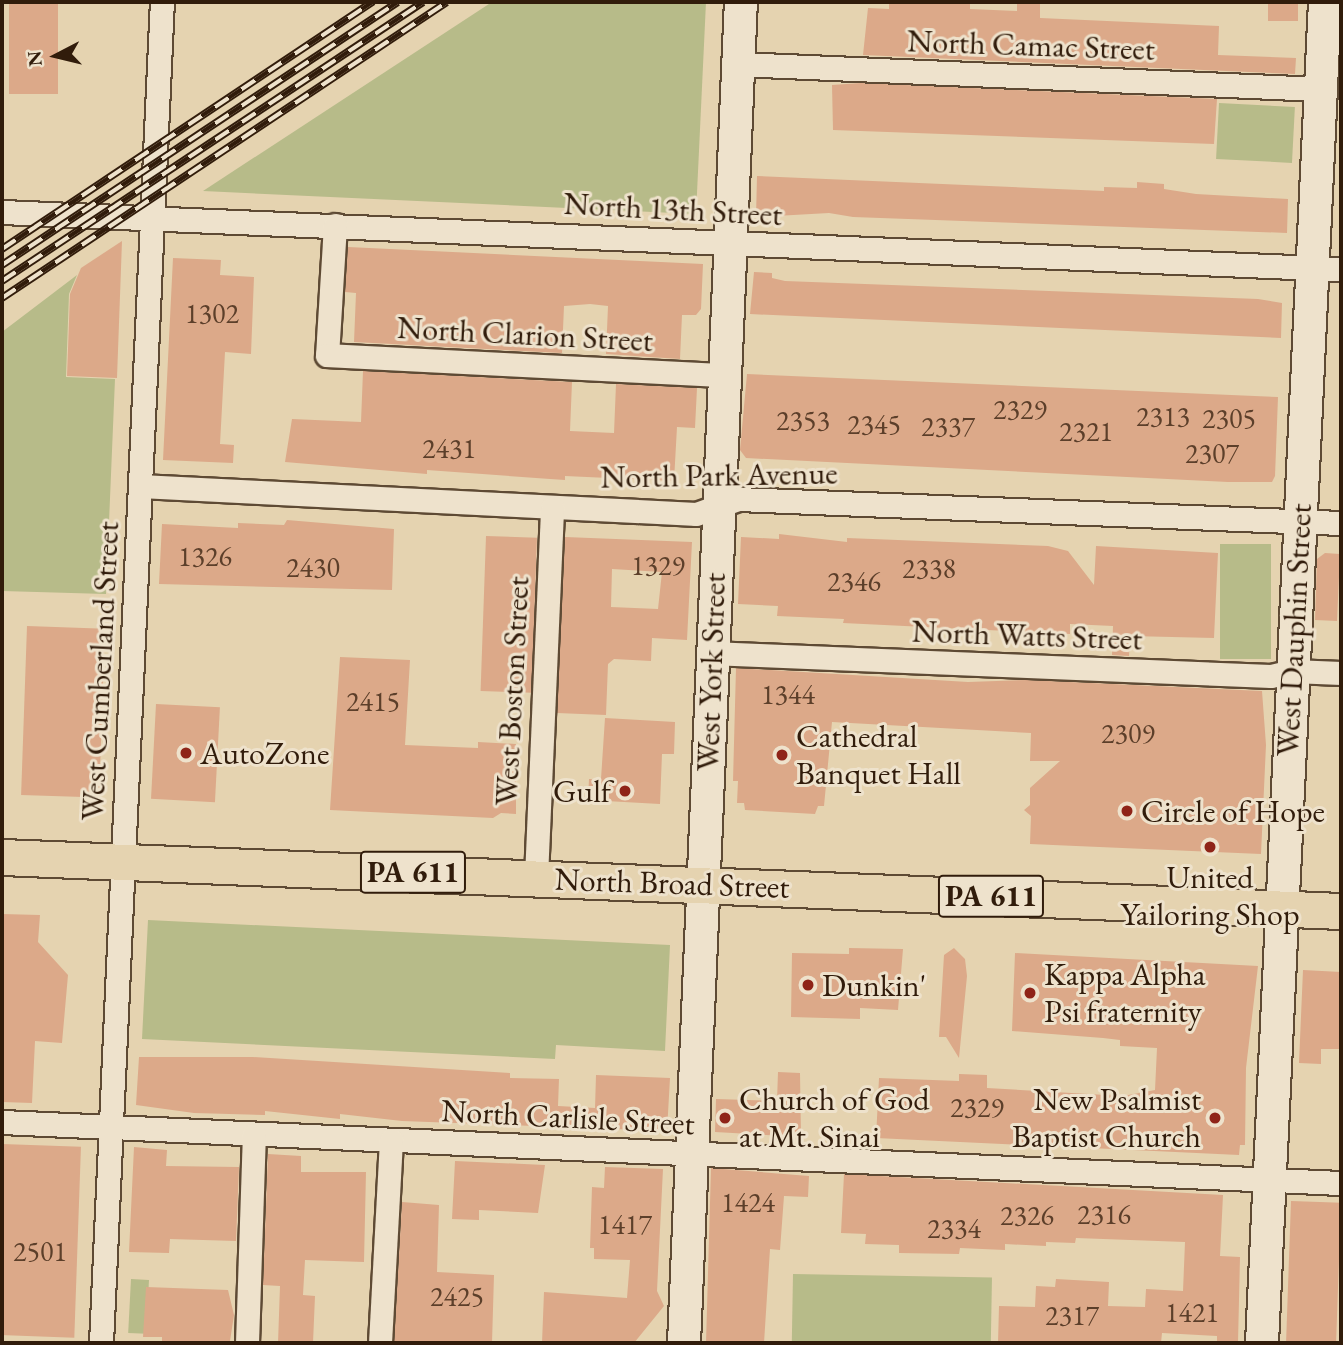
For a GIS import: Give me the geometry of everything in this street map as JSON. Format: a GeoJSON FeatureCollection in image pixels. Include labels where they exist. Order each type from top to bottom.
{"type":"FeatureCollection","features":[{"type":"Feature","properties":{"kind":"main road","name":"North Broad Street"},"geometry":{"type":"LineString","coordinates":[[2,857],[123,859],[1341,911]]}},
{"type":"Feature","properties":{"kind":"street","name":"West Cumberland Street"},"geometry":{"type":"LineString","coordinates":[[102,1343],[109,1126],[162,2]]}},
{"type":"Feature","properties":{"kind":"street","name":"West York Street"},"geometry":{"type":"LineString","coordinates":[[684,1343],[710,653],[741,2]]}},
{"type":"Feature","properties":{"kind":"street","name":"West Dauphin Street"},"geometry":{"type":"LineString","coordinates":[[1262,1343],[1298,521],[1327,268],[1321,89],[1330,21]]}},
{"type":"Feature","properties":{"kind":"street","name":"North Camac Street"},"geometry":{"type":"LineString","coordinates":[[738,64],[1321,89]]}},
{"type":"Feature","properties":{"kind":"street","name":"North 13th Street"},"geometry":{"type":"LineString","coordinates":[[2,212],[1327,268]]}},
{"type":"Feature","properties":{"kind":"street","name":"North Clarion Street"},"geometry":{"type":"LineString","coordinates":[[335,225],[327,352],[723,375]]}},
{"type":"Feature","properties":{"kind":"street","name":"North Park Avenue"},"geometry":{"type":"LineString","coordinates":[[140,486],[696,514],[738,499],[1341,523]]}},
{"type":"Feature","properties":{"kind":"street","name":"West Boston Street"},"geometry":{"type":"LineString","coordinates":[[536,877],[552,508]]}},
{"type":"Feature","properties":{"kind":"street","name":"North Watts Street"},"geometry":{"type":"LineString","coordinates":[[710,653],[1271,676],[1292,671],[1341,673]]}},
{"type":"Feature","properties":{"kind":"street","name":"North Carlisle Street"},"geometry":{"type":"LineString","coordinates":[[2,1122],[1341,1183]]}},
{"type":"Feature","properties":{"kind":"street"},"geometry":{"type":"LineString","coordinates":[[247,1343],[254,1135]]}},
{"type":"Feature","properties":{"kind":"street"},"geometry":{"type":"LineString","coordinates":[[380,1343],[391,1140]]}},
{"type":"Feature","properties":{"kind":"green space"},"geometry":{"type":"Polygon","coordinates":[[[492,2],[706,2],[696,214],[203,191],[492,2]]]}},
{"type":"Feature","properties":{"kind":"green space"},"geometry":{"type":"Polygon","coordinates":[[[1219,103],[1295,107],[1292,163],[1216,159],[1219,103]]]}},
{"type":"Feature","properties":{"kind":"green space"},"geometry":{"type":"Polygon","coordinates":[[[77,275],[69,294],[66,377],[115,379],[106,594],[2,591],[2,332],[77,275]]]}},
{"type":"Feature","properties":{"kind":"green space"},"geometry":{"type":"Polygon","coordinates":[[[1220,544],[1271,544],[1271,659],[1220,659],[1220,544]]]}},
{"type":"Feature","properties":{"kind":"green space"},"geometry":{"type":"Polygon","coordinates":[[[148,920],[670,945],[665,1051],[556,1045],[555,1059],[142,1039],[148,920]]]}},
{"type":"Feature","properties":{"kind":"green space"},"geometry":{"type":"Polygon","coordinates":[[[793,1274],[992,1277],[991,1343],[792,1343],[793,1274]]]}},
{"type":"Feature","properties":{"kind":"green space"},"geometry":{"type":"Polygon","coordinates":[[[131,1279],[149,1280],[146,1334],[128,1333],[131,1279]]]}},
{"type":"Feature","properties":{"kind":"building"},"geometry":{"type":"Polygon","coordinates":[[[9,2],[58,2],[58,94],[9,94],[9,2]]]}},
{"type":"Feature","properties":{"kind":"building"},"geometry":{"type":"Polygon","coordinates":[[[889,2],[970,2],[970,9],[1017,11],[1017,2],[1040,2],[1040,18],[1219,26],[1218,55],[1296,58],[1295,74],[863,55],[868,8],[889,9],[889,2]]]}},
{"type":"Feature","properties":{"kind":"building"},"geometry":{"type":"Polygon","coordinates":[[[1268,2],[1298,2],[1298,21],[1268,21],[1268,2]]]}},
{"type":"Feature","properties":{"kind":"building"},"geometry":{"type":"Polygon","coordinates":[[[861,83],[1217,99],[1214,144],[833,130],[832,85],[861,83]]]}},
{"type":"Feature","properties":{"kind":"building"},"geometry":{"type":"Polygon","coordinates":[[[757,176],[1104,191],[1104,187],[1137,188],[1137,182],[1164,184],[1164,189],[1196,194],[1288,199],[1287,233],[853,217],[829,213],[756,217],[757,176]]]}},
{"type":"Feature","properties":{"kind":"building"},"geometry":{"type":"Polygon","coordinates":[[[122,241],[117,378],[67,376],[70,294],[81,268],[122,241]]]}},
{"type":"Feature","properties":{"kind":"building"},"geometry":{"type":"Polygon","coordinates":[[[348,247],[703,264],[701,309],[696,315],[682,315],[680,359],[606,354],[608,306],[590,304],[564,306],[562,353],[354,342],[356,293],[345,292],[348,247]]]}},
{"type":"Feature","properties":{"kind":"building"},"geometry":{"type":"Polygon","coordinates":[[[173,258],[221,260],[220,275],[254,277],[251,354],[225,352],[220,444],[234,445],[233,463],[163,460],[173,258]]]}},
{"type":"Feature","properties":{"kind":"building"},"geometry":{"type":"Polygon","coordinates":[[[754,272],[772,273],[772,278],[785,281],[1258,299],[1282,303],[1281,338],[750,314],[754,272]]]}},
{"type":"Feature","properties":{"kind":"building"},"geometry":{"type":"Polygon","coordinates":[[[363,371],[572,382],[570,431],[614,433],[616,384],[697,388],[695,428],[677,427],[674,481],[565,476],[565,480],[427,470],[427,474],[285,462],[292,419],[361,422],[363,371]]]}},
{"type":"Feature","properties":{"kind":"building"},"geometry":{"type":"Polygon","coordinates":[[[747,374],[1278,397],[1275,476],[1272,482],[1228,482],[746,458],[740,450],[747,374]]]}},
{"type":"Feature","properties":{"kind":"building"},"geometry":{"type":"Polygon","coordinates":[[[287,520],[394,529],[392,590],[159,584],[162,524],[238,528],[238,523],[284,525],[287,520]]]}},
{"type":"Feature","properties":{"kind":"building"},"geometry":{"type":"Polygon","coordinates":[[[779,534],[847,542],[847,538],[1048,546],[1068,551],[1094,585],[1096,546],[1218,553],[1214,638],[1130,636],[1129,656],[1112,655],[1113,626],[1070,624],[1070,634],[843,623],[844,619],[777,616],[778,606],[738,604],[741,537],[779,539],[779,534]]]}},
{"type":"Feature","properties":{"kind":"building"},"geometry":{"type":"Polygon","coordinates":[[[486,536],[537,538],[532,693],[481,691],[486,536]]]}},
{"type":"Feature","properties":{"kind":"building"},"geometry":{"type":"Polygon","coordinates":[[[565,537],[692,542],[687,640],[652,638],[651,661],[614,659],[608,664],[606,715],[557,713],[565,537]],[[612,569],[611,607],[658,609],[662,572],[612,569]]]}},
{"type":"Feature","properties":{"kind":"building"},"geometry":{"type":"Polygon","coordinates":[[[1325,553],[1340,554],[1337,621],[1315,620],[1317,559],[1325,553]]]}},
{"type":"Feature","properties":{"kind":"building"},"geometry":{"type":"Polygon","coordinates":[[[27,626],[105,629],[99,798],[21,795],[27,626]]]}},
{"type":"Feature","properties":{"kind":"building"},"geometry":{"type":"Polygon","coordinates":[[[340,657],[410,660],[405,745],[478,748],[478,742],[516,744],[516,814],[501,813],[493,818],[330,810],[340,657]]]}},
{"type":"Feature","properties":{"kind":"building"},"geometry":{"type":"Polygon","coordinates":[[[736,668],[968,682],[1027,680],[1262,691],[1266,745],[1261,854],[1030,844],[1031,816],[1024,810],[1030,805],[1030,788],[1060,761],[1030,761],[1031,733],[832,722],[824,806],[818,806],[815,814],[745,810],[744,803],[737,803],[738,781],[733,781],[736,668]]]}},
{"type":"Feature","properties":{"kind":"building","name":"AutoZone"},"geometry":{"type":"Polygon","coordinates":[[[156,704],[220,707],[215,802],[151,799],[156,704]]]}},
{"type":"Feature","properties":{"kind":"building"},"geometry":{"type":"Polygon","coordinates":[[[605,718],[675,722],[674,754],[662,754],[660,804],[588,800],[589,779],[601,779],[605,718]]]}},
{"type":"Feature","properties":{"kind":"building"},"geometry":{"type":"Polygon","coordinates":[[[2,914],[40,915],[38,942],[68,975],[62,1043],[35,1041],[32,1103],[2,1102],[2,914]]]}},
{"type":"Feature","properties":{"kind":"building"},"geometry":{"type":"Polygon","coordinates":[[[849,948],[903,949],[898,1010],[860,1008],[860,1019],[791,1017],[792,953],[849,954],[849,948]]]}},
{"type":"Feature","properties":{"kind":"building"},"geometry":{"type":"Polygon","coordinates":[[[954,948],[965,959],[967,976],[959,1058],[946,1037],[939,1037],[944,955],[954,948]]]}},
{"type":"Feature","properties":{"kind":"building"},"geometry":{"type":"Polygon","coordinates":[[[1015,953],[1258,966],[1246,1068],[1245,1145],[1240,1145],[1239,1155],[876,1138],[879,1078],[959,1081],[959,1074],[987,1075],[987,1088],[1123,1096],[1155,1090],[1157,1048],[1120,1046],[1120,1040],[1103,1038],[1012,1031],[1015,953]]]}},
{"type":"Feature","properties":{"kind":"building"},"geometry":{"type":"Polygon","coordinates":[[[1303,970],[1341,972],[1339,1049],[1321,1049],[1321,1064],[1299,1063],[1303,970]]]}},
{"type":"Feature","properties":{"kind":"building"},"geometry":{"type":"Polygon","coordinates":[[[139,1057],[253,1057],[510,1073],[510,1078],[559,1079],[558,1106],[595,1108],[596,1075],[670,1078],[667,1131],[402,1121],[340,1114],[340,1119],[265,1111],[265,1115],[194,1113],[136,1105],[139,1057]]]}},
{"type":"Feature","properties":{"kind":"building"},"geometry":{"type":"Polygon","coordinates":[[[778,1072],[800,1073],[801,1137],[715,1132],[716,1099],[777,1101],[778,1072]]]}},
{"type":"Feature","properties":{"kind":"building"},"geometry":{"type":"Polygon","coordinates":[[[2,1144],[81,1147],[74,1338],[2,1335],[2,1144]]]}},
{"type":"Feature","properties":{"kind":"building"},"geometry":{"type":"Polygon","coordinates":[[[134,1147],[167,1150],[166,1166],[239,1167],[236,1241],[170,1239],[169,1253],[129,1252],[134,1147]]]}},
{"type":"Feature","properties":{"kind":"building"},"geometry":{"type":"Polygon","coordinates":[[[268,1154],[301,1156],[301,1172],[366,1172],[364,1262],[305,1260],[303,1295],[315,1296],[313,1343],[278,1343],[280,1286],[263,1285],[268,1154]]]}},
{"type":"Feature","properties":{"kind":"building"},"geometry":{"type":"Polygon","coordinates":[[[455,1161],[545,1165],[538,1213],[479,1210],[479,1220],[452,1219],[455,1161]]]}},
{"type":"Feature","properties":{"kind":"building"},"geometry":{"type":"Polygon","coordinates":[[[605,1167],[663,1169],[657,1291],[664,1306],[634,1343],[542,1343],[544,1292],[627,1298],[630,1260],[594,1259],[594,1248],[590,1248],[592,1187],[604,1188],[605,1167]]]}},
{"type":"Feature","properties":{"kind":"building"},"geometry":{"type":"Polygon","coordinates":[[[711,1168],[809,1176],[808,1197],[784,1196],[780,1250],[770,1249],[764,1343],[706,1343],[711,1168]]]}},
{"type":"Feature","properties":{"kind":"building"},"geometry":{"type":"Polygon","coordinates":[[[844,1174],[1223,1195],[1220,1256],[1240,1257],[1238,1343],[1217,1342],[1217,1336],[1162,1333],[1161,1343],[998,1343],[999,1306],[1035,1307],[1036,1286],[1055,1287],[1056,1279],[1109,1282],[1108,1306],[1145,1307],[1146,1289],[1183,1291],[1185,1242],[1076,1238],[1075,1243],[1046,1242],[1046,1246],[1005,1244],[1005,1250],[960,1248],[959,1254],[899,1253],[899,1245],[865,1244],[866,1234],[841,1233],[844,1174]]]}},
{"type":"Feature","properties":{"kind":"building"},"geometry":{"type":"Polygon","coordinates":[[[1291,1201],[1341,1203],[1336,1343],[1286,1343],[1291,1201]]]}},
{"type":"Feature","properties":{"kind":"building"},"geometry":{"type":"Polygon","coordinates":[[[402,1202],[439,1205],[437,1272],[494,1275],[492,1343],[394,1343],[402,1202]]]}},
{"type":"Feature","properties":{"kind":"building"},"geometry":{"type":"Polygon","coordinates":[[[146,1287],[228,1290],[234,1315],[230,1341],[162,1342],[162,1337],[143,1337],[146,1287]]]}},
{"type":"Feature","properties":{"kind":"railway"},"geometry":{"type":"LineString","coordinates":[[2,249],[373,2]]}},
{"type":"Feature","properties":{"kind":"railway"},"geometry":{"type":"LineString","coordinates":[[2,265],[398,2]]}},
{"type":"Feature","properties":{"kind":"railway"},"geometry":{"type":"LineString","coordinates":[[2,281],[423,2]]}},
{"type":"Feature","properties":{"kind":"railway"},"geometry":{"type":"LineString","coordinates":[[2,298],[447,2]]}},
{"type":"Feature","properties":{"kind":"place","name":"AutoZone"},"geometry":{"type":"Point","coordinates":[186,753]}},
{"type":"Feature","properties":{"kind":"place","name":"Cathedral Banquet Hall"},"geometry":{"type":"Point","coordinates":[782,755]}},
{"type":"Feature","properties":{"kind":"place","name":"Gulf"},"geometry":{"type":"Point","coordinates":[625,791]}},
{"type":"Feature","properties":{"kind":"place","name":"Circle of Hope"},"geometry":{"type":"Point","coordinates":[1127,811]}},
{"type":"Feature","properties":{"kind":"place","name":"United Yailoring Shop"},"geometry":{"type":"Point","coordinates":[1210,847]}},
{"type":"Feature","properties":{"kind":"place","name":"Dunkin'"},"geometry":{"type":"Point","coordinates":[808,985]}},
{"type":"Feature","properties":{"kind":"place","name":"Kappa Alpha Psi fraternity"},"geometry":{"type":"Point","coordinates":[1030,993]}},
{"type":"Feature","properties":{"kind":"place","name":"Church of God at Mt. Sinai"},"geometry":{"type":"Point","coordinates":[725,1118]}},
{"type":"Feature","properties":{"kind":"place","name":"New Psalmist Baptist Church"},"geometry":{"type":"Point","coordinates":[1215,1118]}}]}
